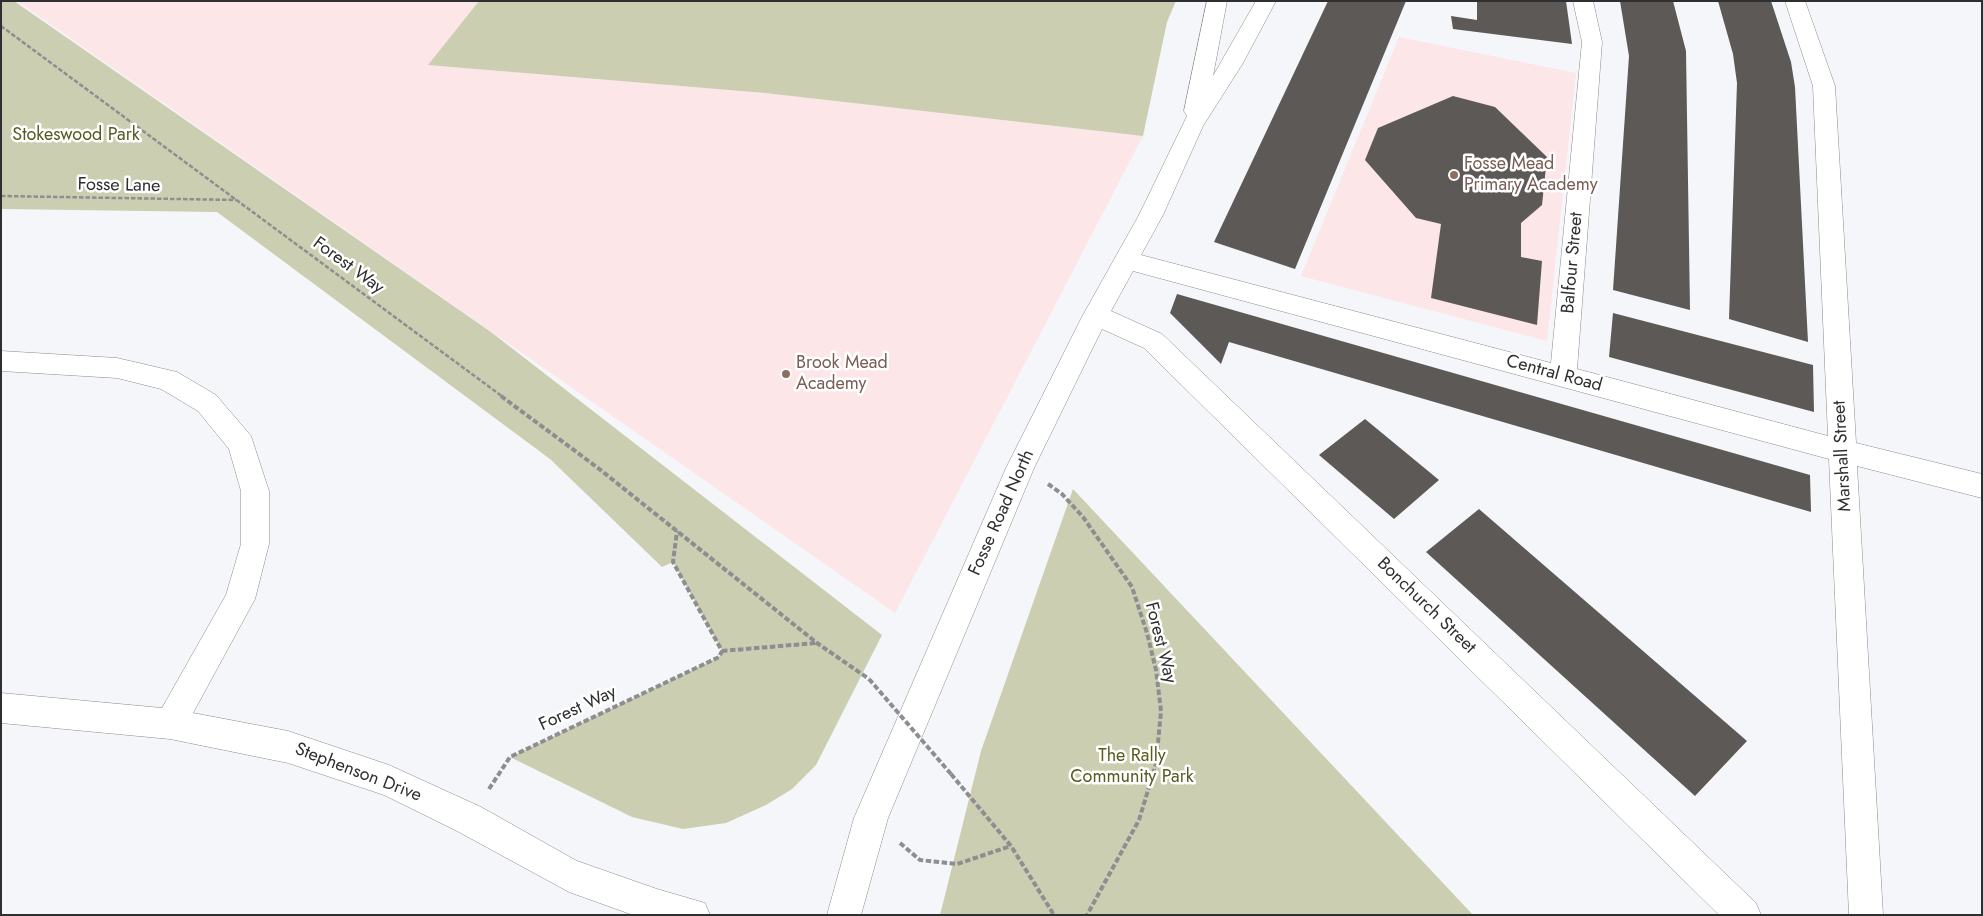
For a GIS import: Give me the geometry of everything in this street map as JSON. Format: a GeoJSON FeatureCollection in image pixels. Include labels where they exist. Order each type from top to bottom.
{"type":"FeatureCollection","features":[{"type":"Feature","properties":{"kind":"street","name":"Fosse Road North"},"geometry":{"type":"LineString","coordinates":[[1192,125],[1216,1]]}},
{"type":"Feature","properties":{"kind":"street","name":"Fosse Road North"},"geometry":{"type":"LineString","coordinates":[[844,915],[871,818],[1020,468],[1096,315],[1151,215],[1192,125],[1232,63],[1266,1]]}},
{"type":"Feature","properties":{"kind":"street","name":"Balfour Street"},"geometry":{"type":"LineString","coordinates":[[1563,377],[1592,42],[1583,1]]}},
{"type":"Feature","properties":{"kind":"street","name":"Marshall Street"},"geometry":{"type":"LineString","coordinates":[[1795,1],[1824,86],[1866,915]]}},
{"type":"Feature","properties":{"kind":"street","name":"Central Road"},"geometry":{"type":"LineString","coordinates":[[1127,260],[1563,377],[1982,486]]}},
{"type":"Feature","properties":{"kind":"street","name":"Bonchurch Street"},"geometry":{"type":"LineString","coordinates":[[1096,315],[1153,341],[1744,915]]}},
{"type":"Feature","properties":{"kind":"street"},"geometry":{"type":"LineString","coordinates":[[1,361],[117,368],[168,380],[207,403],[241,444],[255,491],[255,544],[240,599],[170,724]]}},
{"type":"Feature","properties":{"kind":"street","name":"Stephenson Drive"},"geometry":{"type":"LineString","coordinates":[[1,708],[170,724],[288,747],[389,781],[469,819],[569,876],[657,906],[693,915]]}},
{"type":"Feature","properties":{"kind":"path","name":"Forest Way"},"geometry":{"type":"LineString","coordinates":[[1,26],[598,468],[817,643],[870,679],[1011,846],[1054,915]]}},
{"type":"Feature","properties":{"kind":"path","name":"Fosse Lane"},"geometry":{"type":"LineString","coordinates":[[1,196],[236,200]]}},
{"type":"Feature","properties":{"kind":"path","name":"Forest Way"},"geometry":{"type":"LineString","coordinates":[[1020,468],[1062,494],[1083,517],[1104,545],[1132,588],[1148,634],[1156,670],[1161,711],[1156,764],[1139,820],[1086,915]]}},
{"type":"Feature","properties":{"kind":"path"},"geometry":{"type":"LineString","coordinates":[[677,530],[672,562],[722,651],[817,643]]}},
{"type":"Feature","properties":{"kind":"path","name":"Forest Way"},"geometry":{"type":"LineString","coordinates":[[469,819],[510,756],[719,657],[722,651]]}},
{"type":"Feature","properties":{"kind":"path"},"geometry":{"type":"LineString","coordinates":[[871,818],[920,860],[957,864],[1011,846]]}},
{"type":"Feature","properties":{"kind":"shaded area","name":"Brook Mead Academy"},"geometry":{"type":"Polygon","coordinates":[[[17,1],[479,1],[429,65],[765,93],[1143,136],[895,613],[17,1]]]}},
{"type":"Feature","properties":{"kind":"shaded area","name":"Fosse Mead Primary Academy"},"geometry":{"type":"Polygon","coordinates":[[[1399,37],[1576,73],[1547,341],[1301,276],[1399,37]]]}},
{"type":"Feature","properties":{"kind":"green space","name":"Stokeswood Park"},"geometry":{"type":"Polygon","coordinates":[[[1,1],[14,1],[491,332],[882,635],[816,765],[792,789],[766,805],[726,823],[683,829],[632,817],[510,757],[719,657],[722,651],[673,562],[662,567],[550,459],[217,212],[1,209],[1,1]]]}},
{"type":"Feature","properties":{"kind":"green space"},"geometry":{"type":"Polygon","coordinates":[[[479,1],[1176,1],[1167,22],[1143,136],[765,93],[428,65],[479,1]]]}},
{"type":"Feature","properties":{"kind":"green space","name":"The Rally Community Park"},"geometry":{"type":"Polygon","coordinates":[[[1073,489],[1473,915],[940,915],[981,751],[1073,489]]]}},
{"type":"Feature","properties":{"kind":"building"},"geometry":{"type":"Polygon","coordinates":[[[1328,1],[1406,1],[1295,269],[1214,242],[1328,1]]]}},
{"type":"Feature","properties":{"kind":"building"},"geometry":{"type":"Polygon","coordinates":[[[1477,1],[1566,1],[1572,44],[1453,29],[1451,16],[1477,20],[1477,1]]]}},
{"type":"Feature","properties":{"kind":"building"},"geometry":{"type":"Polygon","coordinates":[[[1620,1],[1673,1],[1686,51],[1690,310],[1613,290],[1629,56],[1620,1]]]}},
{"type":"Feature","properties":{"kind":"building"},"geometry":{"type":"Polygon","coordinates":[[[1718,1],[1771,1],[1791,62],[1795,87],[1808,342],[1729,319],[1737,83],[1733,54],[1718,1]]]}},
{"type":"Feature","properties":{"kind":"building"},"geometry":{"type":"Polygon","coordinates":[[[1453,96],[1495,107],[1547,157],[1542,205],[1521,223],[1521,257],[1542,261],[1537,325],[1431,298],[1441,224],[1416,218],[1365,160],[1378,128],[1453,96]]]}},
{"type":"Feature","properties":{"kind":"building"},"geometry":{"type":"Polygon","coordinates":[[[1177,294],[1810,475],[1811,512],[1229,342],[1221,364],[1170,313],[1177,294]]]}},
{"type":"Feature","properties":{"kind":"building"},"geometry":{"type":"Polygon","coordinates":[[[1613,313],[1813,365],[1814,412],[1609,357],[1613,313]]]}},
{"type":"Feature","properties":{"kind":"building"},"geometry":{"type":"Polygon","coordinates":[[[1365,419],[1439,480],[1394,519],[1319,455],[1365,419]]]}},
{"type":"Feature","properties":{"kind":"building"},"geometry":{"type":"Polygon","coordinates":[[[1479,509],[1747,741],[1695,796],[1426,552],[1479,509]]]}},
{"type":"Feature","properties":{"kind":"place","name":"Fosse Mead Primary Academy"},"geometry":{"type":"Point","coordinates":[1454,175]}},
{"type":"Feature","properties":{"kind":"place","name":"Brook Mead Academy"},"geometry":{"type":"Point","coordinates":[786,374]}}]}
